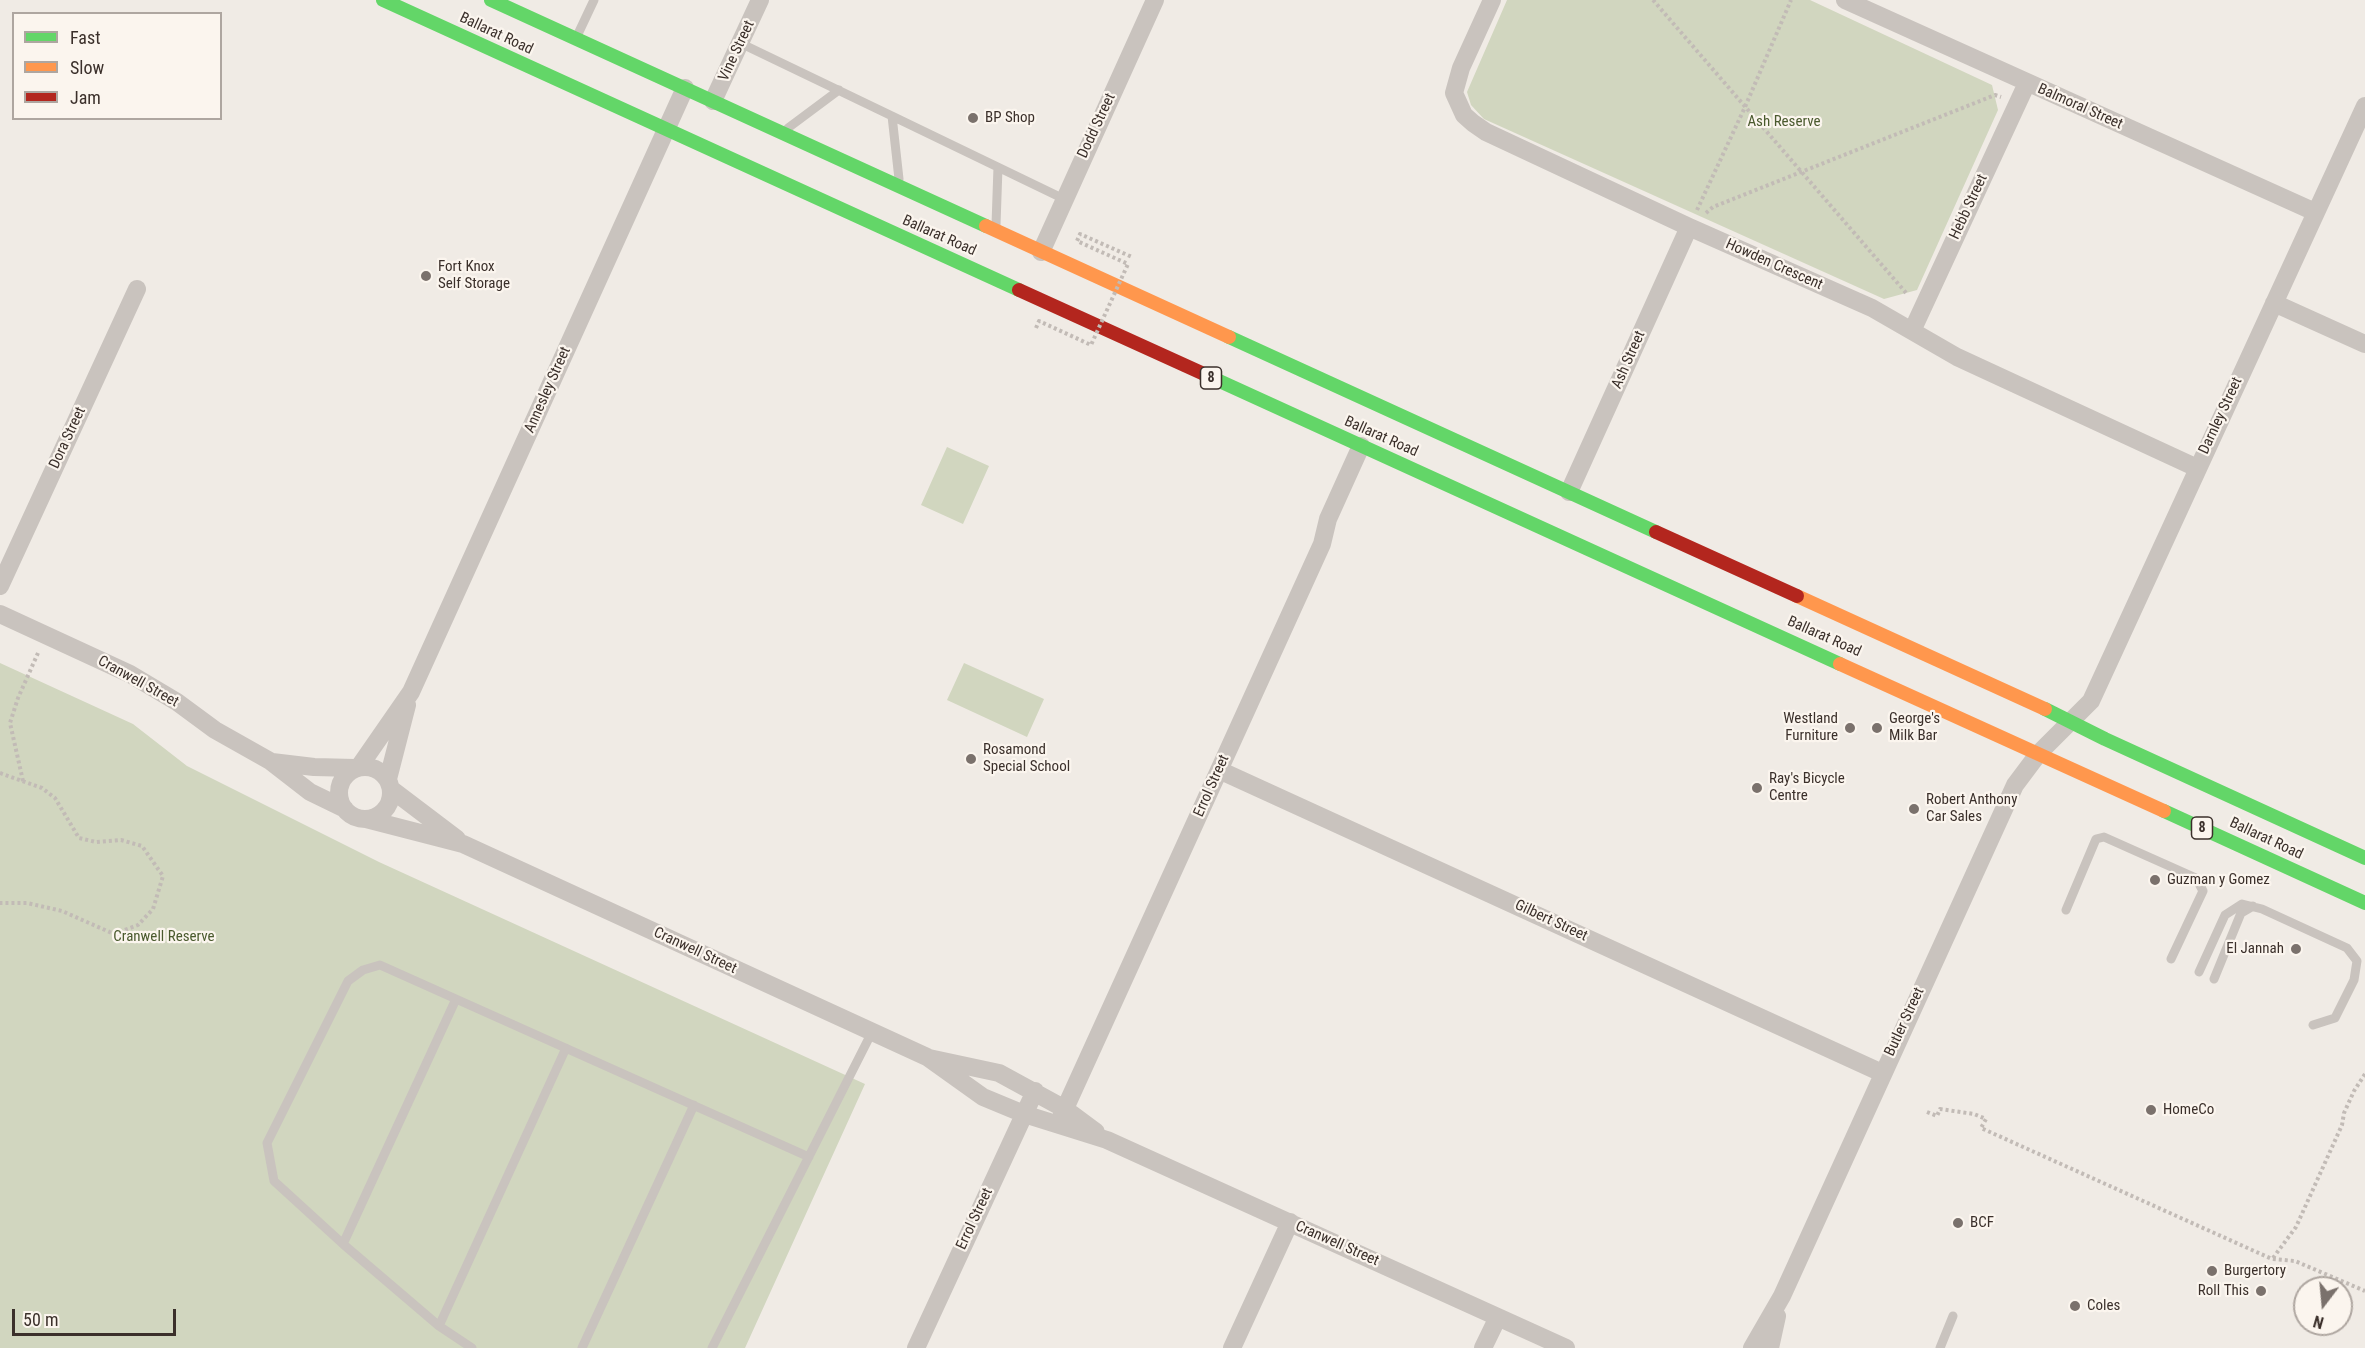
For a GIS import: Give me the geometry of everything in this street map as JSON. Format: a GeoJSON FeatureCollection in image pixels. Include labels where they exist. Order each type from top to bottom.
{"type":"FeatureCollection","features":[{"type":"Feature","properties":{"kind":"highway","name":"Ballarat Road"},"geometry":{"type":"LineString","coordinates":[[383,0],[2365,903]]}},
{"type":"Feature","properties":{"kind":"highway","name":"Ballarat Road"},"geometry":{"type":"LineString","coordinates":[[491,0],[2071,720],[2105,739],[2365,858]]}},
{"type":"Feature","properties":{"kind":"street","name":"Vine Street"},"geometry":{"type":"LineString","coordinates":[[713,101],[760,0]]}},
{"type":"Feature","properties":{"kind":"street","name":"Dodd Street"},"geometry":{"type":"LineString","coordinates":[[1041,252],[1155,0]]}},
{"type":"Feature","properties":{"kind":"street","name":"Howden Crescent"},"geometry":{"type":"LineString","coordinates":[[1492,0],[1456,82],[1454,93],[1464,115],[1486,132],[1689,227],[1872,308],[1957,357],[2198,468]]}},
{"type":"Feature","properties":{"kind":"street","name":"Balmoral Street"},"geometry":{"type":"LineString","coordinates":[[1845,0],[2315,212]]}},
{"type":"Feature","properties":{"kind":"street","name":"Hebb Street"},"geometry":{"type":"LineString","coordinates":[[1912,331],[2027,82]]}},
{"type":"Feature","properties":{"kind":"street","name":"Annesley Street"},"geometry":{"type":"LineString","coordinates":[[357,768],[411,692],[685,88]]}},
{"type":"Feature","properties":{"kind":"street","name":"Darnley Street"},"geometry":{"type":"LineString","coordinates":[[2039,753],[2091,701],[2365,106]]}},
{"type":"Feature","properties":{"kind":"street","name":"Ash Street"},"geometry":{"type":"LineString","coordinates":[[1569,492],[1689,227]]}},
{"type":"Feature","properties":{"kind":"street","name":"Dora Street"},"geometry":{"type":"LineString","coordinates":[[0,586],[136,289]]}},
{"type":"Feature","properties":{"kind":"street"},"geometry":{"type":"LineString","coordinates":[[2274,303],[2365,344]]}},
{"type":"Feature","properties":{"kind":"street","name":"Errol Street"},"geometry":{"type":"LineString","coordinates":[[1062,1117],[1322,544],[1329,519],[1361,446]]}},
{"type":"Feature","properties":{"kind":"street","name":"Cranwell Street"},"geometry":{"type":"LineString","coordinates":[[0,614],[130,674],[177,702],[215,730],[270,761],[310,792],[345,809]]}},
{"type":"Feature","properties":{"kind":"street","name":"Annesley Street"},"geometry":{"type":"LineString","coordinates":[[390,784],[411,692]]}},
{"type":"Feature","properties":{"kind":"street","name":"Butler Street"},"geometry":{"type":"LineString","coordinates":[[1764,1347],[1782,1296],[2015,785],[2039,753]]}},
{"type":"Feature","properties":{"kind":"street","name":"Cranwell Street"},"geometry":{"type":"LineString","coordinates":[[270,761],[314,768],[357,768]]}},
{"type":"Feature","properties":{"kind":"street"},"geometry":{"type":"LineString","coordinates":[[357,768],[375,769],[390,784],[388,806],[383,813],[375,817],[366,819],[351,815],[341,802],[340,786],[348,772],[357,768]]}},
{"type":"Feature","properties":{"kind":"street","name":"Gilbert Street"},"geometry":{"type":"LineString","coordinates":[[1219,770],[1882,1073]]}},
{"type":"Feature","properties":{"kind":"street","name":"Cranwell Street"},"geometry":{"type":"LineString","coordinates":[[390,784],[463,844]]}},
{"type":"Feature","properties":{"kind":"street","name":"Cranwell Street"},"geometry":{"type":"LineString","coordinates":[[366,819],[463,844],[927,1057],[983,1097],[1024,1114],[1062,1117]]}},
{"type":"Feature","properties":{"kind":"street","name":"Cranwell Street"},"geometry":{"type":"LineString","coordinates":[[927,1057],[999,1073],[1035,1091],[1062,1117],[1107,1140],[1566,1348]]}},
{"type":"Feature","properties":{"kind":"street","name":"Errol Street"},"geometry":{"type":"LineString","coordinates":[[916,1348],[1035,1091]]}},
{"type":"Feature","properties":{"kind":"street"},"geometry":{"type":"LineString","coordinates":[[1232,1348],[1290,1222]]}},
{"type":"Feature","properties":{"kind":"street"},"geometry":{"type":"LineString","coordinates":[[1483,1348],[1498,1317]]}},
{"type":"Feature","properties":{"kind":"lane"},"geometry":{"type":"LineString","coordinates":[[575,38],[594,0]]}},
{"type":"Feature","properties":{"kind":"lane"},"geometry":{"type":"LineString","coordinates":[[740,43],[1064,199]]}},
{"type":"Feature","properties":{"kind":"lane"},"geometry":{"type":"LineString","coordinates":[[781,133],[839,90]]}},
{"type":"Feature","properties":{"kind":"lane"},"geometry":{"type":"LineString","coordinates":[[892,116],[901,188]]}},
{"type":"Feature","properties":{"kind":"lane"},"geometry":{"type":"LineString","coordinates":[[996,231],[998,167]]}},
{"type":"Feature","properties":{"kind":"lane"},"geometry":{"type":"LineString","coordinates":[[2066,910],[2096,839],[2104,837],[2196,878],[2203,891],[2171,959]]}},
{"type":"Feature","properties":{"kind":"lane"},"geometry":{"type":"LineString","coordinates":[[2199,972],[2225,915],[2242,904],[2253,906],[2347,948],[2357,961],[2354,980],[2335,1018],[2313,1025]]}},
{"type":"Feature","properties":{"kind":"lane"},"geometry":{"type":"LineString","coordinates":[[2214,979],[2241,913],[2253,906]]}},
{"type":"Feature","properties":{"kind":"lane"},"geometry":{"type":"LineString","coordinates":[[472,1348],[439,1326],[342,1244],[274,1181],[267,1143],[348,981],[363,970],[380,965],[808,1157]]}},
{"type":"Feature","properties":{"kind":"lane"},"geometry":{"type":"LineString","coordinates":[[342,1244],[456,999]]}},
{"type":"Feature","properties":{"kind":"lane"},"geometry":{"type":"LineString","coordinates":[[712,1348],[872,1032]]}},
{"type":"Feature","properties":{"kind":"lane"},"geometry":{"type":"LineString","coordinates":[[439,1326],[566,1048]]}},
{"type":"Feature","properties":{"kind":"lane"},"geometry":{"type":"LineString","coordinates":[[582,1348],[694,1105]]}},
{"type":"Feature","properties":{"kind":"lane"},"geometry":{"type":"LineString","coordinates":[[1940,1348],[1953,1316]]}},
{"type":"Feature","properties":{"kind":"path"},"geometry":{"type":"LineString","coordinates":[[1653,0],[1904,291]]}},
{"type":"Feature","properties":{"kind":"path"},"geometry":{"type":"LineString","coordinates":[[1689,227],[1745,107],[1791,0]]}},
{"type":"Feature","properties":{"kind":"path"},"geometry":{"type":"LineString","coordinates":[[1689,227],[1713,207],[1995,95]]}},
{"type":"Feature","properties":{"kind":"path"},"geometry":{"type":"LineString","coordinates":[[1036,328],[1039,321],[1091,345],[1101,325],[1128,264],[1077,241],[1080,234],[1132,257]]}},
{"type":"Feature","properties":{"kind":"path"},"geometry":{"type":"LineString","coordinates":[[23,781],[10,723],[18,698],[46,636]]}},
{"type":"Feature","properties":{"kind":"path"},"geometry":{"type":"LineString","coordinates":[[0,773],[42,788],[55,798],[79,837],[96,842],[121,840],[142,846],[163,876],[153,909],[138,925],[114,934],[62,911],[27,903],[0,903]]}},
{"type":"Feature","properties":{"kind":"path"},"geometry":{"type":"LineString","coordinates":[[2272,1259],[2296,1227],[2342,1125],[2344,1113],[2365,1074]]}},
{"type":"Feature","properties":{"kind":"path"},"geometry":{"type":"LineString","coordinates":[[1928,1112],[1937,1116],[1940,1109],[1962,1111],[1986,1119],[1981,1128],[2272,1259],[2295,1261],[2365,1292]]}},
{"type":"Feature","properties":{"kind":"green space","name":"Ash Reserve"},"geometry":{"type":"Polygon","coordinates":[[[1507,0],[1810,0],[1992,85],[1998,110],[1917,290],[1884,299],[1484,119],[1471,105],[1467,92],[1507,0]]]}},
{"type":"Feature","properties":{"kind":"green space"},"geometry":{"type":"Polygon","coordinates":[[[947,447],[989,466],[963,524],[921,505],[947,447]]]}},
{"type":"Feature","properties":{"kind":"green space","name":"Cranwell Reserve"},"geometry":{"type":"Polygon","coordinates":[[[0,663],[133,724],[187,766],[379,862],[865,1084],[745,1348],[0,1348],[0,663]]]}},
{"type":"Feature","properties":{"kind":"green space"},"geometry":{"type":"Polygon","coordinates":[[[964,663],[1044,699],[1027,737],[947,700],[964,663]]]}},
{"type":"Feature","properties":{"kind":"traffic: fast"},"geometry":{"type":"LineString","coordinates":[[383,0],[1019,290]]}},
{"type":"Feature","properties":{"kind":"traffic: fast"},"geometry":{"type":"LineString","coordinates":[[491,0],[986,226]]}},
{"type":"Feature","properties":{"kind":"traffic: fast"},"geometry":{"type":"LineString","coordinates":[[1229,337],[1656,532]]}},
{"type":"Feature","properties":{"kind":"traffic: fast"},"geometry":{"type":"LineString","coordinates":[[1204,374],[1840,664]]}},
{"type":"Feature","properties":{"kind":"traffic: fast"},"geometry":{"type":"LineString","coordinates":[[2045,709],[2105,739],[2365,858]]}},
{"type":"Feature","properties":{"kind":"traffic: fast"},"geometry":{"type":"LineString","coordinates":[[2164,811],[2365,903]]}},
{"type":"Feature","properties":{"kind":"traffic: slow"},"geometry":{"type":"LineString","coordinates":[[986,226],[1229,337]]}},
{"type":"Feature","properties":{"kind":"traffic: slow"},"geometry":{"type":"LineString","coordinates":[[1797,596],[2045,709]]}},
{"type":"Feature","properties":{"kind":"traffic: slow"},"geometry":{"type":"LineString","coordinates":[[1840,664],[2164,811]]}},
{"type":"Feature","properties":{"kind":"traffic: jam"},"geometry":{"type":"LineString","coordinates":[[1019,290],[1204,374]]}},
{"type":"Feature","properties":{"kind":"traffic: jam"},"geometry":{"type":"LineString","coordinates":[[1656,532],[1797,596]]}},
{"type":"Feature","properties":{"kind":"place","name":"BP Shop"},"geometry":{"type":"Point","coordinates":[973,118]}},
{"type":"Feature","properties":{"kind":"place","name":"Fort Knox Self Storage"},"geometry":{"type":"Point","coordinates":[426,276]}},
{"type":"Feature","properties":{"kind":"place","name":"Westland Furniture"},"geometry":{"type":"Point","coordinates":[1850,728]}},
{"type":"Feature","properties":{"kind":"place","name":"George's Milk Bar"},"geometry":{"type":"Point","coordinates":[1877,728]}},
{"type":"Feature","properties":{"kind":"place","name":"Rosamond Special School"},"geometry":{"type":"Point","coordinates":[971,759]}},
{"type":"Feature","properties":{"kind":"place","name":"Ray's Bicycle Centre"},"geometry":{"type":"Point","coordinates":[1757,788]}},
{"type":"Feature","properties":{"kind":"place","name":"Robert Anthony Car Sales"},"geometry":{"type":"Point","coordinates":[1914,809]}},
{"type":"Feature","properties":{"kind":"place","name":"Guzman y Gomez"},"geometry":{"type":"Point","coordinates":[2155,880]}},
{"type":"Feature","properties":{"kind":"place","name":"El Jannah"},"geometry":{"type":"Point","coordinates":[2296,949]}},
{"type":"Feature","properties":{"kind":"place","name":"HomeCo"},"geometry":{"type":"Point","coordinates":[2151,1110]}},
{"type":"Feature","properties":{"kind":"place","name":"BCF"},"geometry":{"type":"Point","coordinates":[1958,1223]}},
{"type":"Feature","properties":{"kind":"place","name":"Burgertory"},"geometry":{"type":"Point","coordinates":[2212,1271]}},
{"type":"Feature","properties":{"kind":"place","name":"Roll This"},"geometry":{"type":"Point","coordinates":[2261,1291]}},
{"type":"Feature","properties":{"kind":"place","name":"Coles"},"geometry":{"type":"Point","coordinates":[2075,1306]}}]}
